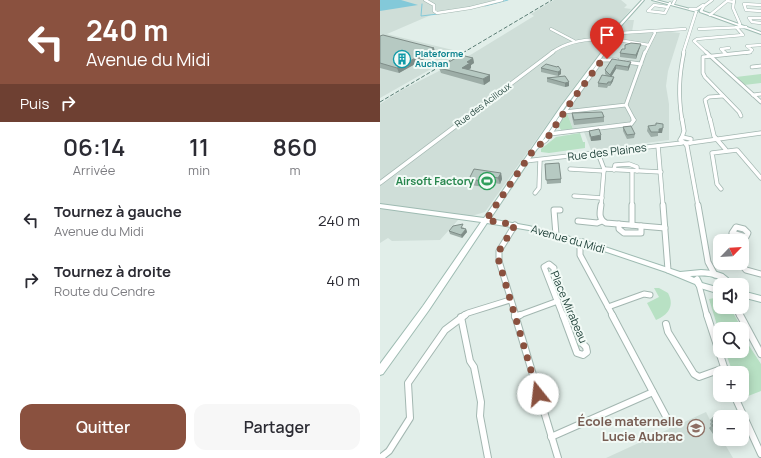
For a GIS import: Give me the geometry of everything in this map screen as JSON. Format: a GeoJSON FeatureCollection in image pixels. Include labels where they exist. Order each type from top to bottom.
{"type":"FeatureCollection","features":[{"type":"Feature","properties":{"kind":"main road"},"geometry":{"type":"LineString","coordinates":[[605,48],[605,40],[618,28],[642,0],[648,0]]}},
{"type":"Feature","properties":{"kind":"main road"},"geometry":{"type":"LineString","coordinates":[[653,0],[690,8],[737,26],[746,27],[760,32]]}},
{"type":"Feature","properties":{"kind":"main road"},"geometry":{"type":"LineString","coordinates":[[380,371],[426,308],[525,161],[605,48],[615,41],[618,28]]}},
{"type":"Feature","properties":{"kind":"main road"},"geometry":{"type":"LineString","coordinates":[[605,40],[615,41]]}},
{"type":"Feature","properties":{"kind":"main road"},"geometry":{"type":"LineString","coordinates":[[605,40],[615,41]]}},
{"type":"Feature","properties":{"kind":"main road","name":"Avenue du Midi"},"geometry":{"type":"LineString","coordinates":[[380,206],[486,220],[556,235],[682,274],[698,284],[713,289]]}},
{"type":"Feature","properties":{"kind":"main road"},"geometry":{"type":"LineString","coordinates":[[698,284],[697,276],[703,273]]}},
{"type":"Feature","properties":{"kind":"main road","name":"Avenue du Midi"},"geometry":{"type":"LineString","coordinates":[[682,274],[703,273],[722,278]]}},
{"type":"Feature","properties":{"kind":"main road"},"geometry":{"type":"LineString","coordinates":[[750,296],[761,299]]}},
{"type":"Feature","properties":{"kind":"main road"},"geometry":{"type":"LineString","coordinates":[[380,366],[426,308]]}},
{"type":"Feature","properties":{"kind":"street"},"geometry":{"type":"LineString","coordinates":[[426,0],[434,5],[434,11],[437,12],[470,8],[502,0]]}},
{"type":"Feature","properties":{"kind":"street"},"geometry":{"type":"LineString","coordinates":[[671,5],[654,5],[648,11],[664,13],[671,5],[675,0]]}},
{"type":"Feature","properties":{"kind":"street"},"geometry":{"type":"LineString","coordinates":[[712,0],[698,12],[685,44],[678,76],[679,98],[684,131],[708,262],[715,275]]}},
{"type":"Feature","properties":{"kind":"street"},"geometry":{"type":"LineString","coordinates":[[710,15],[727,1],[734,1],[733,8],[740,24],[737,26]]}},
{"type":"Feature","properties":{"kind":"street"},"geometry":{"type":"LineString","coordinates":[[690,8],[697,9],[704,4]]}},
{"type":"Feature","properties":{"kind":"street"},"geometry":{"type":"LineString","coordinates":[[761,5],[744,4],[746,10],[761,11]]}},
{"type":"Feature","properties":{"kind":"street"},"geometry":{"type":"LineString","coordinates":[[761,18],[749,18],[752,23],[761,23]]}},
{"type":"Feature","properties":{"kind":"street"},"geometry":{"type":"LineString","coordinates":[[699,29],[737,26]]}},
{"type":"Feature","properties":{"kind":"street"},"geometry":{"type":"LineString","coordinates":[[737,26],[743,35],[694,40],[761,102]]}},
{"type":"Feature","properties":{"kind":"street"},"geometry":{"type":"LineString","coordinates":[[551,29],[574,41]]}},
{"type":"Feature","properties":{"kind":"street"},"geometry":{"type":"LineString","coordinates":[[620,33],[685,29]]}},
{"type":"Feature","properties":{"kind":"street"},"geometry":{"type":"LineString","coordinates":[[549,134],[631,124],[634,120],[626,105],[654,31]]}},
{"type":"Feature","properties":{"kind":"street","name":"Rue des Acilloux"},"geometry":{"type":"LineString","coordinates":[[380,183],[560,46],[574,41],[605,40]]}},
{"type":"Feature","properties":{"kind":"street"},"geometry":{"type":"LineString","coordinates":[[615,41],[649,45]]}},
{"type":"Feature","properties":{"kind":"street"},"geometry":{"type":"LineString","coordinates":[[741,116],[739,112],[703,75],[704,57],[710,55],[752,51],[747,46],[761,45]]}},
{"type":"Feature","properties":{"kind":"street"},"geometry":{"type":"LineString","coordinates":[[726,54],[721,49],[729,48]]}},
{"type":"Feature","properties":{"kind":"street"},"geometry":{"type":"LineString","coordinates":[[534,149],[544,142],[602,60],[607,59],[641,64]]}},
{"type":"Feature","properties":{"kind":"street"},"geometry":{"type":"LineString","coordinates":[[752,67],[761,66]]}},
{"type":"Feature","properties":{"kind":"street"},"geometry":{"type":"LineString","coordinates":[[753,94],[761,94]]}},
{"type":"Feature","properties":{"kind":"street"},"geometry":{"type":"LineString","coordinates":[[723,96],[709,97],[705,100],[714,136],[726,150]]}},
{"type":"Feature","properties":{"kind":"street"},"geometry":{"type":"LineString","coordinates":[[564,112],[626,105]]}},
{"type":"Feature","properties":{"kind":"street"},"geometry":{"type":"LineString","coordinates":[[568,106],[578,110]]}},
{"type":"Feature","properties":{"kind":"street"},"geometry":{"type":"LineString","coordinates":[[554,128],[562,132]]}},
{"type":"Feature","properties":{"kind":"street"},"geometry":{"type":"LineString","coordinates":[[684,131],[686,141]]}},
{"type":"Feature","properties":{"kind":"street","name":"Rue des Plaines"},"geometry":{"type":"LineString","coordinates":[[525,161],[761,133]]}},
{"type":"Feature","properties":{"kind":"street"},"geometry":{"type":"LineString","coordinates":[[658,146],[668,270]]}},
{"type":"Feature","properties":{"kind":"street"},"geometry":{"type":"LineString","coordinates":[[721,189],[717,184],[712,153],[726,150],[739,151],[761,178]]}},
{"type":"Feature","properties":{"kind":"street"},"geometry":{"type":"LineString","coordinates":[[598,153],[604,170],[600,217],[602,221]]}},
{"type":"Feature","properties":{"kind":"street"},"geometry":{"type":"LineString","coordinates":[[530,155],[540,160],[539,188],[535,192]]}},
{"type":"Feature","properties":{"kind":"street"},"geometry":{"type":"LineString","coordinates":[[570,169],[661,172]]}},
{"type":"Feature","properties":{"kind":"street"},"geometry":{"type":"LineString","coordinates":[[632,225],[635,171]]}},
{"type":"Feature","properties":{"kind":"street"},"geometry":{"type":"LineString","coordinates":[[574,196],[602,198]]}},
{"type":"Feature","properties":{"kind":"street"},"geometry":{"type":"LineString","coordinates":[[556,235],[554,210],[560,210]]}},
{"type":"Feature","properties":{"kind":"street"},"geometry":{"type":"LineString","coordinates":[[578,221],[597,223],[602,221],[665,228]]}},
{"type":"Feature","properties":{"kind":"street"},"geometry":{"type":"LineString","coordinates":[[619,224],[619,229],[624,233],[641,233],[641,226]]}},
{"type":"Feature","properties":{"kind":"street"},"geometry":{"type":"LineString","coordinates":[[515,225],[498,254],[499,261],[558,458]]}},
{"type":"Feature","properties":{"kind":"street"},"geometry":{"type":"LineString","coordinates":[[582,242],[580,246],[580,255],[670,424]]}},
{"type":"Feature","properties":{"kind":"street"},"geometry":{"type":"LineString","coordinates":[[703,273],[708,262]]}},
{"type":"Feature","properties":{"kind":"street","name":"Place Mirabeau"},"geometry":{"type":"LineString","coordinates":[[549,264],[554,268],[554,276],[583,344],[586,347],[587,352],[583,355],[577,353],[558,301],[544,267],[549,264]]}},
{"type":"Feature","properties":{"kind":"street"},"geometry":{"type":"LineString","coordinates":[[746,270],[761,274]]}},
{"type":"Feature","properties":{"kind":"street"},"geometry":{"type":"LineString","coordinates":[[698,284],[724,366]]}},
{"type":"Feature","properties":{"kind":"street"},"geometry":{"type":"LineString","coordinates":[[608,307],[644,294],[650,295]]}},
{"type":"Feature","properties":{"kind":"street"},"geometry":{"type":"LineString","coordinates":[[380,458],[389,451],[410,418],[408,383],[445,330],[468,313],[510,300]]}},
{"type":"Feature","properties":{"kind":"street","name":"Place Mirabeau"},"geometry":{"type":"LineString","coordinates":[[515,317],[558,301]]}},
{"type":"Feature","properties":{"kind":"street"},"geometry":{"type":"LineString","coordinates":[[739,314],[761,354]]}},
{"type":"Feature","properties":{"kind":"street"},"geometry":{"type":"LineString","coordinates":[[461,317],[470,361],[474,367],[481,402],[480,416],[488,458]]}},
{"type":"Feature","properties":{"kind":"street"},"geometry":{"type":"LineString","coordinates":[[666,324],[668,332],[694,374],[700,377],[713,373]]}},
{"type":"Feature","properties":{"kind":"street"},"geometry":{"type":"LineString","coordinates":[[552,437],[653,392]]}},
{"type":"Feature","properties":{"kind":"street"},"geometry":{"type":"LineString","coordinates":[[737,402],[761,454]]}},
{"type":"Feature","properties":{"kind":"shaded area"},"geometry":{"type":"Polygon","coordinates":[[[380,0],[500,0],[466,8],[438,12],[387,34],[461,52],[380,98],[380,0]]]}},
{"type":"Feature","properties":{"kind":"shaded area"},"geometry":{"type":"Polygon","coordinates":[[[554,0],[621,0],[627,5],[624,8],[631,9],[610,34],[599,37],[595,41],[603,44],[600,53],[568,95],[485,212],[458,220],[440,240],[392,241],[388,238],[380,243],[380,104],[402,90],[472,54],[534,16],[531,14],[554,0]]]}},
{"type":"Feature","properties":{"kind":"shaded area"},"geometry":{"type":"Polygon","coordinates":[[[628,20],[634,20],[632,32],[661,31],[680,33],[668,71],[666,86],[669,104],[669,140],[591,150],[584,132],[573,129],[567,113],[612,46],[625,43],[626,40],[617,35],[619,30],[628,20]]]}},
{"type":"Feature","properties":{"kind":"shaded area","name":"École maternelle Lucie Aubrac"},"geometry":{"type":"Polygon","coordinates":[[[706,412],[710,420],[713,418],[713,446],[726,446],[733,458],[606,458],[706,412]]]}},
{"type":"Feature","properties":{"kind":"green space"},"geometry":{"type":"Polygon","coordinates":[[[761,74],[761,83],[744,85],[736,77],[761,74]]]}},
{"type":"Feature","properties":{"kind":"green space"},"geometry":{"type":"Polygon","coordinates":[[[567,113],[573,129],[561,130],[558,125],[567,113]]]}},
{"type":"Feature","properties":{"kind":"green space"},"geometry":{"type":"Polygon","coordinates":[[[580,133],[583,142],[585,142],[585,148],[549,153],[541,152],[541,149],[556,137],[580,133]]]}},
{"type":"Feature","properties":{"kind":"green space"},"geometry":{"type":"Polygon","coordinates":[[[548,270],[550,271],[581,346],[579,347],[576,343],[548,270]]]}},
{"type":"Feature","properties":{"kind":"green space"},"geometry":{"type":"Polygon","coordinates":[[[654,288],[659,288],[668,293],[671,302],[667,313],[656,320],[647,303],[659,297],[654,288]]]}},
{"type":"Feature","properties":{"kind":"green space"},"geometry":{"type":"Polygon","coordinates":[[[713,298],[713,312],[709,299],[713,298]]]}},
{"type":"Feature","properties":{"kind":"green space"},"geometry":{"type":"Polygon","coordinates":[[[714,314],[734,314],[738,322],[716,322],[714,314]]]}},
{"type":"Feature","properties":{"kind":"green space"},"geometry":{"type":"Polygon","coordinates":[[[749,346],[761,364],[761,391],[749,396],[749,366],[730,366],[728,358],[749,358],[749,346]]]}},
{"type":"Feature","properties":{"kind":"water"},"geometry":{"type":"Polygon","coordinates":[[[380,0],[401,0],[418,5],[380,11],[380,0]]]}},
{"type":"Feature","properties":{"kind":"building","name":"Plateforme Auchan"},"geometry":{"type":"Polygon","coordinates":[[[383,35],[434,48],[397,68],[380,63],[380,36],[383,35]]]}},
{"type":"Feature","properties":{"kind":"building"},"geometry":{"type":"Polygon","coordinates":[[[631,43],[641,44],[636,55],[620,53],[622,49],[625,49],[625,45],[631,43]]]}},
{"type":"Feature","properties":{"kind":"building"},"geometry":{"type":"Polygon","coordinates":[[[461,55],[473,58],[467,62],[470,63],[462,68],[490,75],[483,79],[439,68],[461,55]]]}},
{"type":"Feature","properties":{"kind":"building"},"geometry":{"type":"Polygon","coordinates":[[[612,59],[631,62],[628,67],[616,65],[610,75],[605,70],[612,59]]]}},
{"type":"Feature","properties":{"kind":"building"},"geometry":{"type":"Polygon","coordinates":[[[546,64],[558,66],[561,70],[558,72],[541,68],[546,64]]]}},
{"type":"Feature","properties":{"kind":"building"},"geometry":{"type":"Polygon","coordinates":[[[602,75],[614,77],[611,82],[608,82],[607,84],[598,83],[602,75]]]}},
{"type":"Feature","properties":{"kind":"building"},"geometry":{"type":"Polygon","coordinates":[[[565,76],[569,82],[565,83],[547,78],[565,76]]]}},
{"type":"Feature","properties":{"kind":"building"},"geometry":{"type":"Polygon","coordinates":[[[602,112],[604,117],[574,120],[572,113],[602,112]]]}},
{"type":"Feature","properties":{"kind":"building"},"geometry":{"type":"Polygon","coordinates":[[[656,123],[663,124],[663,128],[659,129],[659,132],[651,132],[648,126],[656,125],[656,123]]]}},
{"type":"Feature","properties":{"kind":"building"},"geometry":{"type":"Polygon","coordinates":[[[631,126],[635,134],[627,135],[623,127],[631,126]]]}},
{"type":"Feature","properties":{"kind":"building"},"geometry":{"type":"Polygon","coordinates":[[[599,129],[601,135],[591,137],[589,131],[599,129]]]}},
{"type":"Feature","properties":{"kind":"building"},"geometry":{"type":"Polygon","coordinates":[[[559,163],[561,179],[546,180],[545,164],[559,163]]]}},
{"type":"Feature","properties":{"kind":"building"},"geometry":{"type":"Polygon","coordinates":[[[474,169],[501,173],[498,178],[493,177],[490,182],[469,179],[474,169]]]}},
{"type":"Feature","properties":{"kind":"building"},"geometry":{"type":"Polygon","coordinates":[[[463,224],[461,228],[466,229],[461,235],[449,231],[453,226],[463,224]]]}},
{"type":"Feature","properties":{"kind":"waterway"},"geometry":{"type":"LineString","coordinates":[[485,6],[508,0]]}},
{"type":"Feature","properties":{"kind":"waterway"},"geometry":{"type":"LineString","coordinates":[[422,4],[421,16],[438,14]]}},
{"type":"Feature","properties":{"kind":"railway"},"geometry":{"type":"LineString","coordinates":[[380,102],[552,0]]}},
{"type":"Feature","properties":{"kind":"place","name":"Plateforme Auchan"},"geometry":{"type":"Point","coordinates":[402,59]}},
{"type":"Feature","properties":{"kind":"place","name":"Airsoft Factory"},"geometry":{"type":"Point","coordinates":[487,181]}},
{"type":"Feature","properties":{"kind":"place","name":"École maternelle Lucie Aubrac"},"geometry":{"type":"Point","coordinates":[696,428]}},
{"type":"Feature","properties":{"kind":"route"},"geometry":{"type":"LineString","coordinates":[[538,394],[498,258],[499,251],[515,225],[486,220],[534,149],[546,140],[571,102],[602,60],[607,59]]}}]}
